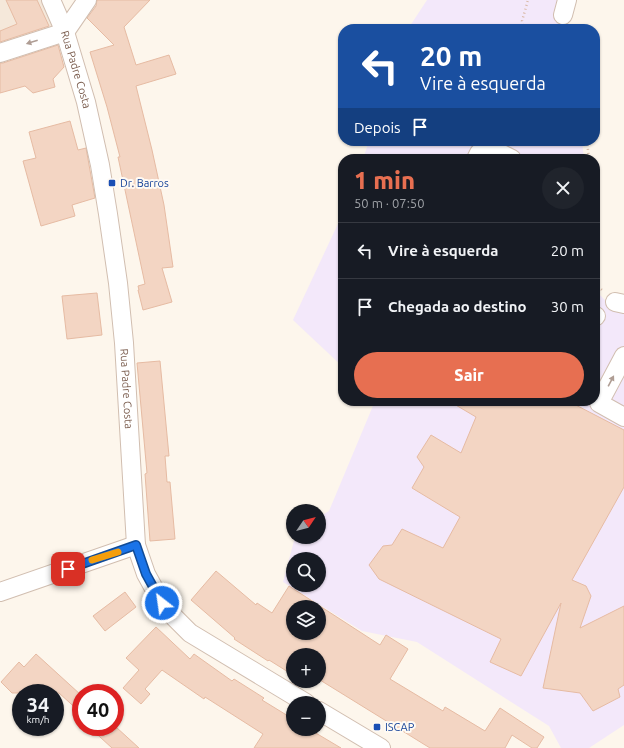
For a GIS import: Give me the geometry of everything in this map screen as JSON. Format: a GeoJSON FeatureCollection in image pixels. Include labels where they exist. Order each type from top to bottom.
{"type":"FeatureCollection","features":[{"type":"Feature","properties":{"kind":"street","name":"Rua Padre Costa"},"geometry":{"type":"LineString","coordinates":[[51,0],[65,32],[86,102],[107,207],[118,283],[124,344],[136,545],[146,574],[168,612],[190,633],[294,696]]}},
{"type":"Feature","properties":{"kind":"street"},"geometry":{"type":"LineString","coordinates":[[0,53],[65,32],[87,0]]}},
{"type":"Feature","properties":{"kind":"street"},"geometry":{"type":"LineString","coordinates":[[479,154],[494,150],[502,154]]}},
{"type":"Feature","properties":{"kind":"street"},"geometry":{"type":"LineString","coordinates":[[600,397],[624,356]]}},
{"type":"Feature","properties":{"kind":"street"},"geometry":{"type":"LineString","coordinates":[[600,404],[624,417]]}},
{"type":"Feature","properties":{"kind":"street"},"geometry":{"type":"LineString","coordinates":[[0,592],[136,545]]}},
{"type":"Feature","properties":{"kind":"street"},"geometry":{"type":"LineString","coordinates":[[326,715],[381,748]]}},
{"type":"Feature","properties":{"kind":"path"},"geometry":{"type":"LineString","coordinates":[[523,24],[522,21],[528,0]]}},
{"type":"Feature","properties":{"kind":"shaded area"},"geometry":{"type":"Polygon","coordinates":[[[0,0],[46,0],[60,31],[0,47],[0,0]]]}},
{"type":"Feature","properties":{"kind":"shaded area"},"geometry":{"type":"Polygon","coordinates":[[[427,0],[561,0],[558,11],[558,24],[411,24],[427,0]]]}},
{"type":"Feature","properties":{"kind":"shaded area"},"geometry":{"type":"Polygon","coordinates":[[[367,146],[583,146],[583,154],[365,154],[367,146]]]}},
{"type":"Feature","properties":{"kind":"shaded area"},"geometry":{"type":"Polygon","coordinates":[[[338,224],[338,362],[293,320],[338,224]]]}},
{"type":"Feature","properties":{"kind":"shaded area"},"geometry":{"type":"Polygon","coordinates":[[[600,295],[610,305],[624,309],[624,725],[589,748],[561,748],[549,726],[417,642],[362,631],[326,609],[326,600],[312,600],[299,592],[326,592],[326,552],[291,552],[293,544],[326,544],[326,513],[329,511],[373,406],[600,406],[600,295]]]}},
{"type":"Feature","properties":{"kind":"shaded area"},"geometry":{"type":"Polygon","coordinates":[[[286,571],[286,584],[283,582],[286,571]]]}},
{"type":"Feature","properties":{"kind":"building"},"geometry":{"type":"Polygon","coordinates":[[[6,0],[37,0],[49,26],[0,42],[0,31],[17,24],[6,0]]]}},
{"type":"Feature","properties":{"kind":"building"},"geometry":{"type":"Polygon","coordinates":[[[97,0],[150,0],[124,27],[136,65],[169,55],[176,74],[136,86],[164,205],[173,267],[162,268],[172,302],[143,310],[138,286],[145,284],[118,157],[120,157],[107,107],[90,52],[114,45],[87,18],[96,6],[97,0]]]}},
{"type":"Feature","properties":{"kind":"building"},"geometry":{"type":"Polygon","coordinates":[[[58,45],[64,67],[53,79],[55,87],[33,93],[25,86],[0,93],[0,63],[58,45]]]}},
{"type":"Feature","properties":{"kind":"building"},"geometry":{"type":"Polygon","coordinates":[[[70,121],[78,150],[86,148],[95,198],[72,205],[75,216],[41,226],[23,161],[36,158],[29,132],[70,121]]]}},
{"type":"Feature","properties":{"kind":"building"},"geometry":{"type":"Polygon","coordinates":[[[97,293],[102,335],[67,339],[62,296],[97,293]]]}},
{"type":"Feature","properties":{"kind":"building"},"geometry":{"type":"Polygon","coordinates":[[[160,361],[169,456],[165,456],[167,482],[170,482],[175,539],[150,541],[145,474],[147,473],[137,363],[160,361]]]}},
{"type":"Feature","properties":{"kind":"building"},"geometry":{"type":"Polygon","coordinates":[[[457,406],[578,406],[624,430],[624,487],[572,580],[586,586],[591,596],[580,628],[624,606],[624,685],[618,689],[620,697],[593,711],[580,693],[543,688],[561,603],[521,676],[490,662],[501,639],[379,579],[369,565],[383,546],[392,545],[402,529],[443,548],[460,517],[412,488],[424,467],[417,457],[431,435],[461,453],[476,417],[457,406]]]}},
{"type":"Feature","properties":{"kind":"building"},"geometry":{"type":"Polygon","coordinates":[[[216,571],[256,605],[257,603],[272,613],[286,591],[286,592],[298,592],[311,600],[286,600],[286,640],[326,640],[326,610],[380,645],[386,635],[408,649],[390,679],[443,711],[445,707],[485,731],[500,708],[544,737],[537,748],[532,748],[512,735],[505,748],[430,748],[326,684],[326,648],[286,648],[286,671],[269,660],[268,661],[234,639],[235,638],[191,600],[216,571]]]}},
{"type":"Feature","properties":{"kind":"building"},"geometry":{"type":"Polygon","coordinates":[[[125,592],[136,607],[105,631],[93,616],[125,592]]]}},
{"type":"Feature","properties":{"kind":"building"},"geometry":{"type":"Polygon","coordinates":[[[156,627],[190,659],[194,654],[232,681],[234,679],[264,698],[262,700],[286,715],[286,736],[321,736],[341,748],[254,748],[263,734],[205,697],[204,699],[162,670],[145,689],[150,694],[141,704],[124,689],[124,687],[139,670],[126,658],[156,627]]]}},
{"type":"Feature","properties":{"kind":"building"},"geometry":{"type":"Polygon","coordinates":[[[36,654],[72,687],[72,705],[64,698],[64,684],[12,684],[12,693],[1,682],[19,662],[24,667],[36,654]]]}},
{"type":"Feature","properties":{"kind":"building"},"geometry":{"type":"Polygon","coordinates":[[[124,734],[139,748],[112,748],[99,736],[124,736],[124,734]]]}},
{"type":"Feature","properties":{"kind":"slow traffic"},"geometry":{"type":"LineString","coordinates":[[92,560],[118,552]]}},
{"type":"Feature","properties":{"kind":"place","name":"Dr. Barros"},"geometry":{"type":"Point","coordinates":[112,183]}},
{"type":"Feature","properties":{"kind":"place","name":"ISCAP"},"geometry":{"type":"Point","coordinates":[377,727]}},
{"type":"Feature","properties":{"kind":"route"},"geometry":{"type":"LineString","coordinates":[[68,569],[136,545],[146,574],[162,603]]}}]}
